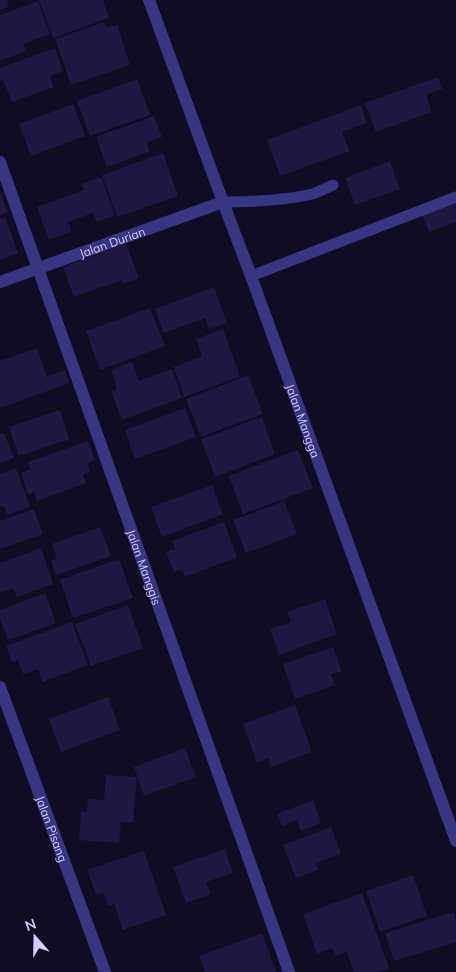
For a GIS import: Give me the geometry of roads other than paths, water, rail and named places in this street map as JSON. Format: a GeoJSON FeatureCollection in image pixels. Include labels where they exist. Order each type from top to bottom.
{"type":"FeatureCollection","features":[{"type":"Feature","properties":{"kind":"street","name":"Jalan Mangga"},"geometry":{"type":"LineString","coordinates":[[149,0],[456,841]]}},
{"type":"Feature","properties":{"kind":"street","name":"Jalan Manggis"},"geometry":{"type":"LineString","coordinates":[[0,162],[288,972]]}},
{"type":"Feature","properties":{"kind":"street","name":"Jalan Durian"},"geometry":{"type":"LineString","coordinates":[[0,282],[222,202]]}},
{"type":"Feature","properties":{"kind":"street","name":"Jalan Pisang"},"geometry":{"type":"LineString","coordinates":[[0,687],[105,972]]}},
{"type":"Feature","properties":{"kind":"lane"},"geometry":{"type":"LineString","coordinates":[[222,202],[254,202],[290,198],[313,194],[333,185]]}},
{"type":"Feature","properties":{"kind":"lane"},"geometry":{"type":"LineString","coordinates":[[251,276],[456,198]]}}]}
